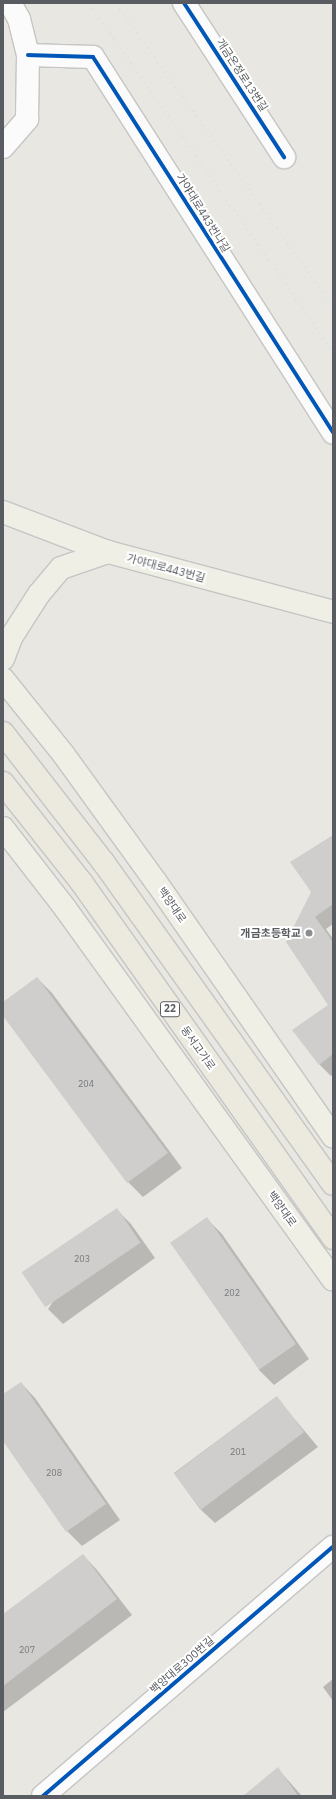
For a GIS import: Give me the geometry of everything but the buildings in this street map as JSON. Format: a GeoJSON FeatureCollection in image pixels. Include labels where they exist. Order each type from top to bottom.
{"type":"FeatureCollection","features":[{"type":"Feature","properties":{"kind":"highway"},"geometry":{"type":"LineString","coordinates":[[3,733],[104,863],[333,1184]]}},
{"type":"Feature","properties":{"kind":"highway","name":"동서고가로"},"geometry":{"type":"LineString","coordinates":[[3,783],[82,883],[333,1238]]}},
{"type":"Feature","properties":{"kind":"main road","name":"가야대로443번길"},"geometry":{"type":"LineString","coordinates":[[3,512],[108,552],[333,612]]}},
{"type":"Feature","properties":{"kind":"main road"},"geometry":{"type":"LineString","coordinates":[[3,659],[12,636],[35,600],[61,568],[108,552]]}},
{"type":"Feature","properties":{"kind":"main road","name":"백양대로"},"geometry":{"type":"LineString","coordinates":[[3,679],[64,756],[152,876],[333,1137]]}},
{"type":"Feature","properties":{"kind":"main road","name":"백양대로"},"geometry":{"type":"LineString","coordinates":[[3,828],[65,908],[333,1280]]}},
{"type":"Feature","properties":{"kind":"street"},"geometry":{"type":"LineString","coordinates":[[3,147],[27,119],[28,55],[19,18],[10,3]]}},
{"type":"Feature","properties":{"kind":"street","name":"개금온정로13번길"},"geometry":{"type":"LineString","coordinates":[[184,3],[284,157]]}},
{"type":"Feature","properties":{"kind":"street","name":"가야대로443번나길"},"geometry":{"type":"LineString","coordinates":[[28,55],[93,57],[333,433]]}},
{"type":"Feature","properties":{"kind":"street","name":"백양대로300번길"},"geometry":{"type":"LineString","coordinates":[[43,1796],[333,1547]]}},
{"type":"Feature","properties":{"kind":"railway"},"geometry":{"type":"LineString","coordinates":[[89,3],[333,351]]}},
{"type":"Feature","properties":{"kind":"railway"},"geometry":{"type":"LineString","coordinates":[[116,3],[333,306]]}},
{"type":"Feature","properties":{"kind":"cycle path"},"geometry":{"type":"LineString","coordinates":[[184,3],[284,157]]}},
{"type":"Feature","properties":{"kind":"cycle path"},"geometry":{"type":"LineString","coordinates":[[28,55],[93,57],[333,433]]}},
{"type":"Feature","properties":{"kind":"cycle path"},"geometry":{"type":"LineString","coordinates":[[43,1796],[333,1547]]}},
{"type":"Feature","properties":{"kind":"place","name":"개금초등학교"},"geometry":{"type":"Point","coordinates":[309,933]}}]}
